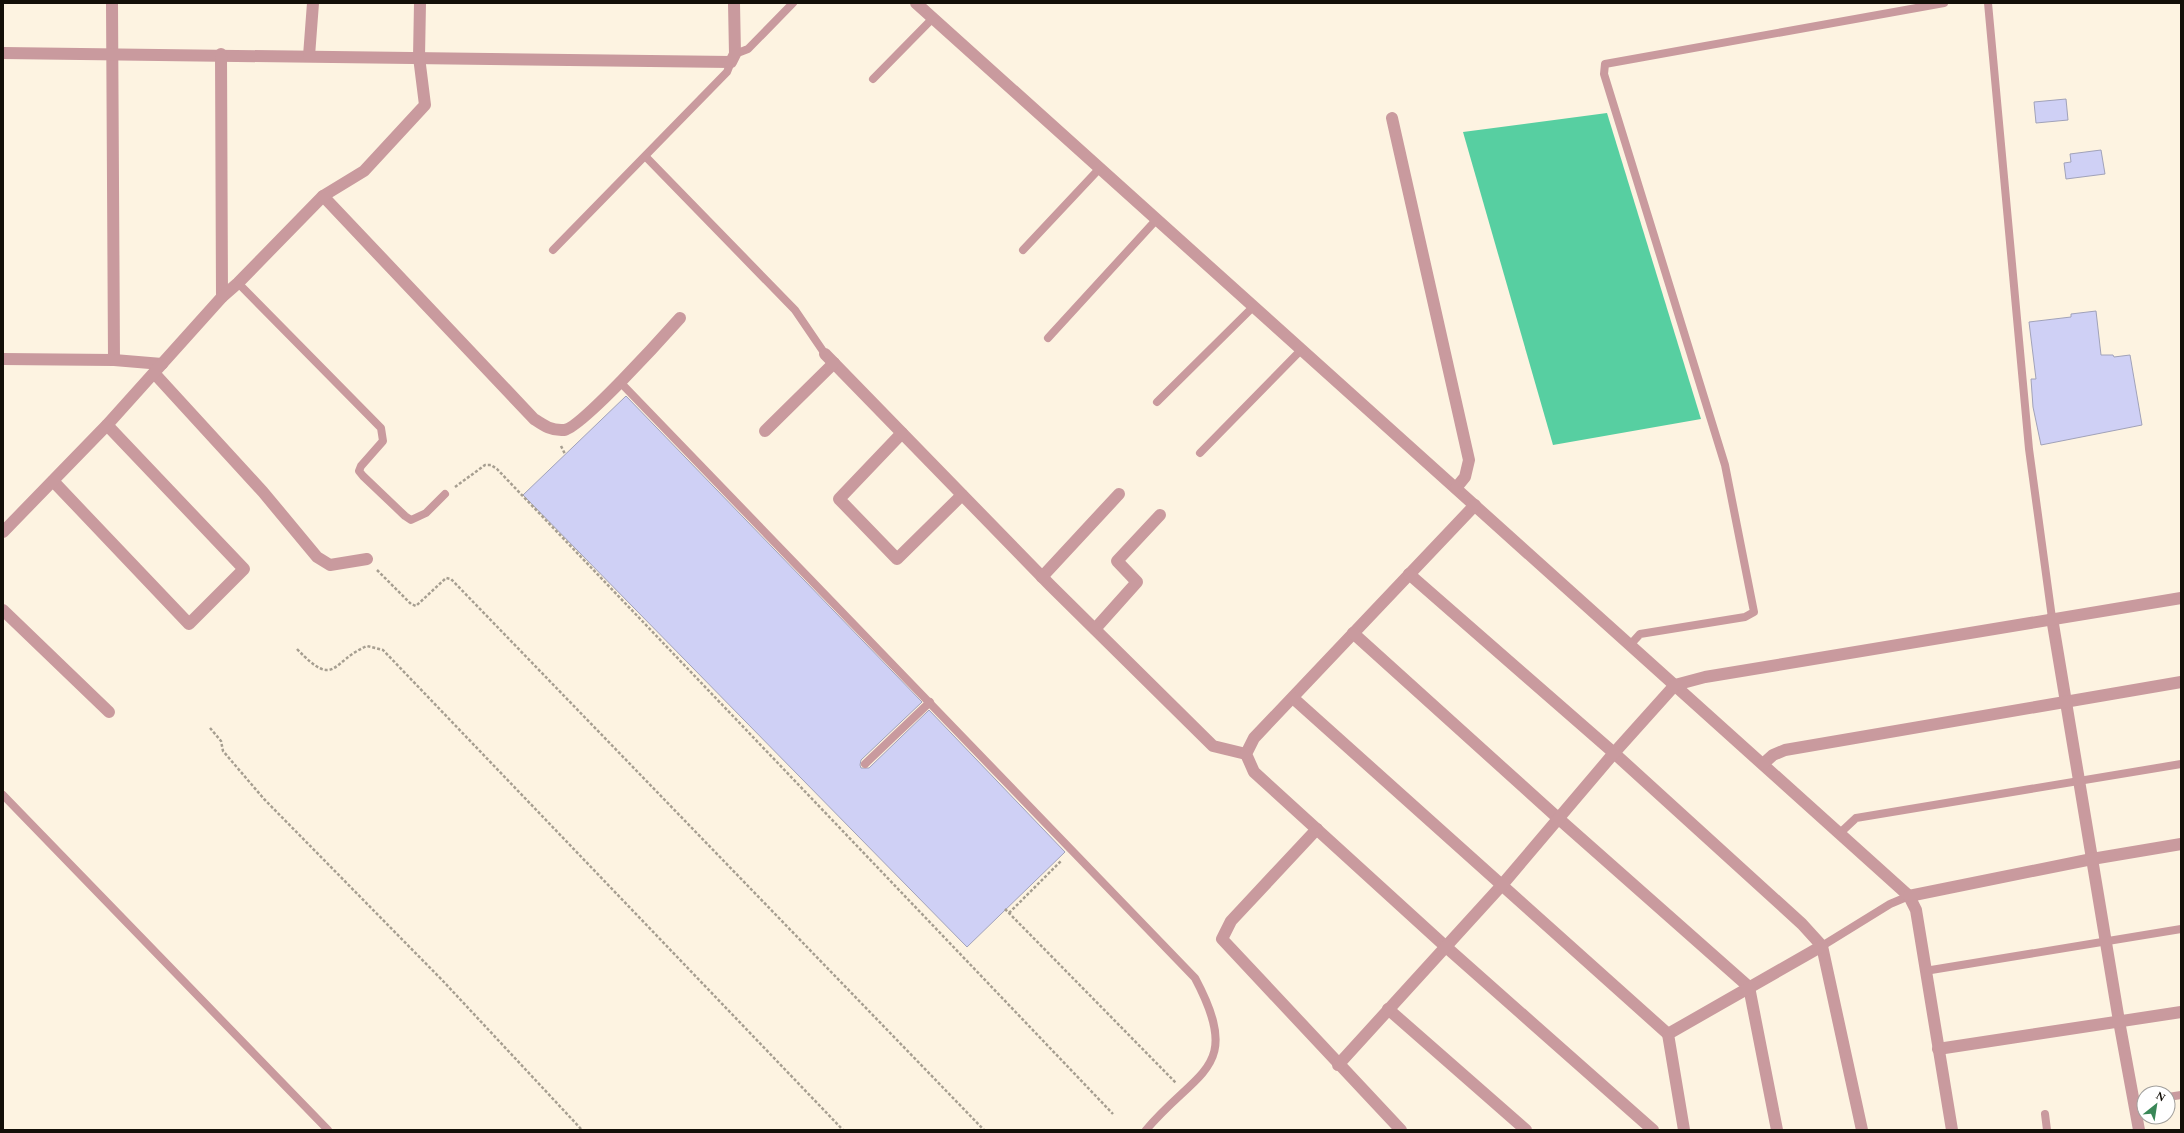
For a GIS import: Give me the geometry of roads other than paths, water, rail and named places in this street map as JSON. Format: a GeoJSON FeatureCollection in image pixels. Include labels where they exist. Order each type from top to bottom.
{"type":"FeatureCollection","features":[{"type":"Feature","properties":{"kind":"street"},"geometry":{"type":"LineString","coordinates":[[112,3],[114,360]]}},
{"type":"Feature","properties":{"kind":"street"},"geometry":{"type":"LineString","coordinates":[[309,56],[313,3]]}},
{"type":"Feature","properties":{"kind":"street"},"geometry":{"type":"LineString","coordinates":[[3,532],[107,425],[222,297],[238,283],[323,196],[364,171],[425,105],[420,57],[420,3]]}},
{"type":"Feature","properties":{"kind":"street"},"geometry":{"type":"LineString","coordinates":[[3,53],[733,58],[734,3]]}},
{"type":"Feature","properties":{"kind":"street"},"geometry":{"type":"LineString","coordinates":[[916,3],[1909,896],[1916,910],[1952,1130]]}},
{"type":"Feature","properties":{"kind":"street"},"geometry":{"type":"LineString","coordinates":[[221,54],[222,297]]}},
{"type":"Feature","properties":{"kind":"street"},"geometry":{"type":"LineString","coordinates":[[1392,118],[1469,460],[1465,477],[1456,488]]}},
{"type":"Feature","properties":{"kind":"street"},"geometry":{"type":"LineString","coordinates":[[323,196],[534,419],[549,429],[565,430],[576,424],[620,382],[680,318]]}},
{"type":"Feature","properties":{"kind":"street"},"geometry":{"type":"LineString","coordinates":[[765,431],[829,358],[1042,577],[1213,746],[1246,754]]}},
{"type":"Feature","properties":{"kind":"street"},"geometry":{"type":"LineString","coordinates":[[3,359],[114,360],[162,364]]}},
{"type":"Feature","properties":{"kind":"street"},"geometry":{"type":"LineString","coordinates":[[154,374],[263,492],[317,556],[330,565],[367,559]]}},
{"type":"Feature","properties":{"kind":"street"},"geometry":{"type":"LineString","coordinates":[[53,481],[189,624],[244,569],[107,425]]}},
{"type":"Feature","properties":{"kind":"street"},"geometry":{"type":"LineString","coordinates":[[902,433],[839,499],[892,554],[898,559],[962,495]]}},
{"type":"Feature","properties":{"kind":"street"},"geometry":{"type":"LineString","coordinates":[[1042,577],[1119,494]]}},
{"type":"Feature","properties":{"kind":"street"},"geometry":{"type":"LineString","coordinates":[[1246,754],[1254,738],[1475,505]]}},
{"type":"Feature","properties":{"kind":"street"},"geometry":{"type":"LineString","coordinates":[[1095,629],[1137,582],[1117,561],[1160,515]]}},
{"type":"Feature","properties":{"kind":"street"},"geometry":{"type":"LineString","coordinates":[[1409,574],[1614,754],[1802,924],[1822,946],[1862,1130]]}},
{"type":"Feature","properties":{"kind":"street"},"geometry":{"type":"LineString","coordinates":[[1338,1065],[1502,885],[1675,685],[1705,677],[2052,618],[2181,598]]}},
{"type":"Feature","properties":{"kind":"street"},"geometry":{"type":"LineString","coordinates":[[3,610],[109,712]]}},
{"type":"Feature","properties":{"kind":"street"},"geometry":{"type":"LineString","coordinates":[[2052,618],[2119,1021],[2136,1086]]}},
{"type":"Feature","properties":{"kind":"street"},"geometry":{"type":"LineString","coordinates":[[1353,633],[1558,819],[1749,987],[1777,1130]]}},
{"type":"Feature","properties":{"kind":"street"},"geometry":{"type":"LineString","coordinates":[[1763,764],[1773,755],[1785,750],[2181,682]]}},
{"type":"Feature","properties":{"kind":"street"},"geometry":{"type":"LineString","coordinates":[[1293,698],[1668,1034],[1684,1130]]}},
{"type":"Feature","properties":{"kind":"street"},"geometry":{"type":"LineString","coordinates":[[1246,754],[1254,772],[1445,946],[1653,1130]]}},
{"type":"Feature","properties":{"kind":"street"},"geometry":{"type":"LineString","coordinates":[[1317,829],[1231,921],[1222,939],[1338,1065],[1401,1130]]}},
{"type":"Feature","properties":{"kind":"street"},"geometry":{"type":"LineString","coordinates":[[1909,896],[2092,859],[2181,844]]}},
{"type":"Feature","properties":{"kind":"street"},"geometry":{"type":"LineString","coordinates":[[1668,1034],[1822,946]]}},
{"type":"Feature","properties":{"kind":"street"},"geometry":{"type":"LineString","coordinates":[[1388,1009],[1526,1130]]}},
{"type":"Feature","properties":{"kind":"street"},"geometry":{"type":"LineString","coordinates":[[1938,1049],[2181,1012]]}},
{"type":"Feature","properties":{"kind":"lane"},"geometry":{"type":"LineString","coordinates":[[553,250],[646,157],[727,72],[733,58],[748,49],[793,3]]}},
{"type":"Feature","properties":{"kind":"lane"},"geometry":{"type":"LineString","coordinates":[[1630,645],[1640,634],[1745,617],[1754,612],[1725,465],[1604,74],[1605,64],[1944,3]]}},
{"type":"Feature","properties":{"kind":"lane"},"geometry":{"type":"LineString","coordinates":[[1988,3],[2029,449],[2052,618]]}},
{"type":"Feature","properties":{"kind":"lane"},"geometry":{"type":"LineString","coordinates":[[873,79],[933,18]]}},
{"type":"Feature","properties":{"kind":"lane"},"geometry":{"type":"LineString","coordinates":[[646,157],[794,310],[829,358]]}},
{"type":"Feature","properties":{"kind":"lane"},"geometry":{"type":"LineString","coordinates":[[1023,250],[1100,168]]}},
{"type":"Feature","properties":{"kind":"lane"},"geometry":{"type":"LineString","coordinates":[[1048,338],[1157,219]]}},
{"type":"Feature","properties":{"kind":"lane"},"geometry":{"type":"LineString","coordinates":[[238,283],[381,428],[383,441],[361,466],[359,471],[363,476],[411,520],[426,513],[445,494]]}},
{"type":"Feature","properties":{"kind":"lane"},"geometry":{"type":"LineString","coordinates":[[1157,402],[1254,306]]}},
{"type":"Feature","properties":{"kind":"lane"},"geometry":{"type":"LineString","coordinates":[[1200,453],[1302,349]]}},
{"type":"Feature","properties":{"kind":"lane"},"geometry":{"type":"LineString","coordinates":[[620,382],[1188,969],[1205,996],[1216,1031],[1214,1057],[1206,1071],[1146,1130]]}},
{"type":"Feature","properties":{"kind":"lane"},"geometry":{"type":"LineString","coordinates":[[865,764],[930,702]]}},
{"type":"Feature","properties":{"kind":"lane"},"geometry":{"type":"LineString","coordinates":[[1840,833],[1856,818],[2181,764]]}},
{"type":"Feature","properties":{"kind":"lane"},"geometry":{"type":"LineString","coordinates":[[3,795],[328,1130]]}},
{"type":"Feature","properties":{"kind":"lane"},"geometry":{"type":"LineString","coordinates":[[1822,946],[1890,904],[1909,896]]}},
{"type":"Feature","properties":{"kind":"lane"},"geometry":{"type":"LineString","coordinates":[[1925,971],[2181,929]]}},
{"type":"Feature","properties":{"kind":"lane"},"geometry":{"type":"LineString","coordinates":[[2045,1114],[2047,1130]]}}]}
